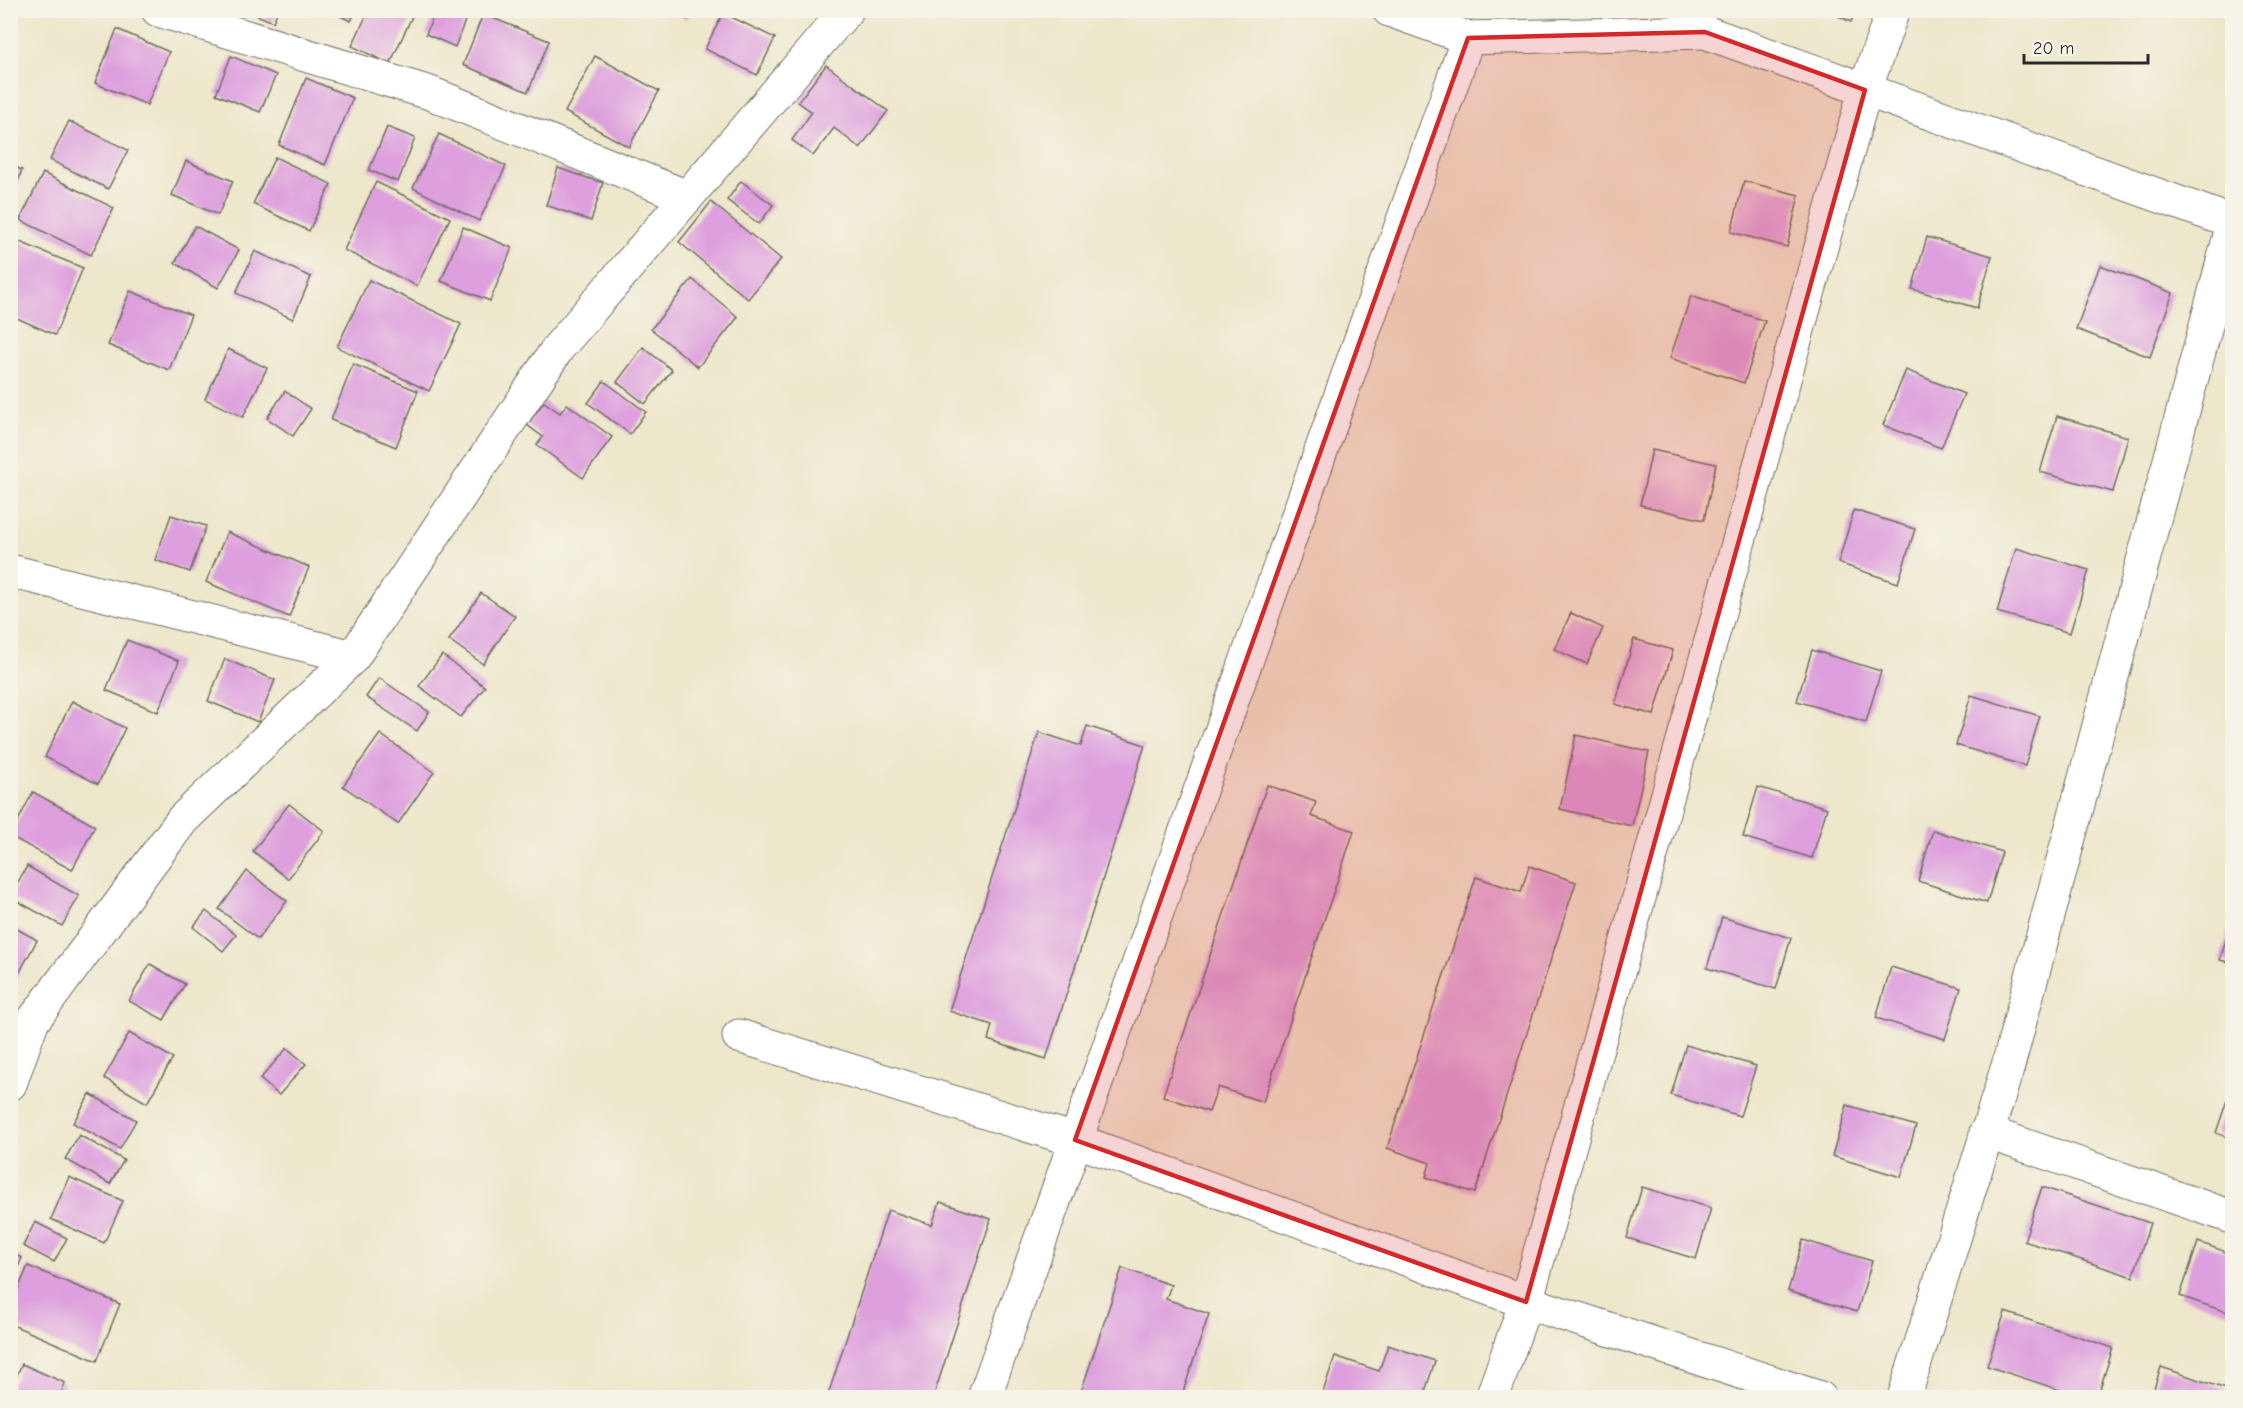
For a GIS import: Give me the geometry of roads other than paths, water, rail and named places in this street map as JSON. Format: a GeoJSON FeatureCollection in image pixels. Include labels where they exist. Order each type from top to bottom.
{"type":"FeatureCollection","features":[{"type":"Feature","properties":{"kind":"street"},"geometry":{"type":"LineString","coordinates":[[158,10],[203,17],[430,93],[687,197]]}},
{"type":"Feature","properties":{"kind":"street"},"geometry":{"type":"LineString","coordinates":[[10,1084],[21,1018],[183,819],[353,657],[558,348],[847,10]]}},
{"type":"Feature","properties":{"kind":"street"},"geometry":{"type":"LineString","coordinates":[[1389,10],[1468,38],[1705,32],[2232,222]]}},
{"type":"Feature","properties":{"kind":"street"},"geometry":{"type":"LineString","coordinates":[[1492,1398],[1526,1302],[1865,90],[1893,10]]}},
{"type":"Feature","properties":{"kind":"street"},"geometry":{"type":"LineString","coordinates":[[984,1398],[1468,38]]}},
{"type":"Feature","properties":{"kind":"street"},"geometry":{"type":"LineString","coordinates":[[1904,1398],[2011,1054],[2232,228]]}},
{"type":"Feature","properties":{"kind":"street"},"geometry":{"type":"LineString","coordinates":[[10,571],[353,657]]}},
{"type":"Feature","properties":{"kind":"street"},"geometry":{"type":"LineString","coordinates":[[739,1036],[1076,1140],[1526,1302],[1820,1398]]}},
{"type":"Feature","properties":{"kind":"street"},"geometry":{"type":"LineString","coordinates":[[1986,1132],[2232,1217]]}}]}
